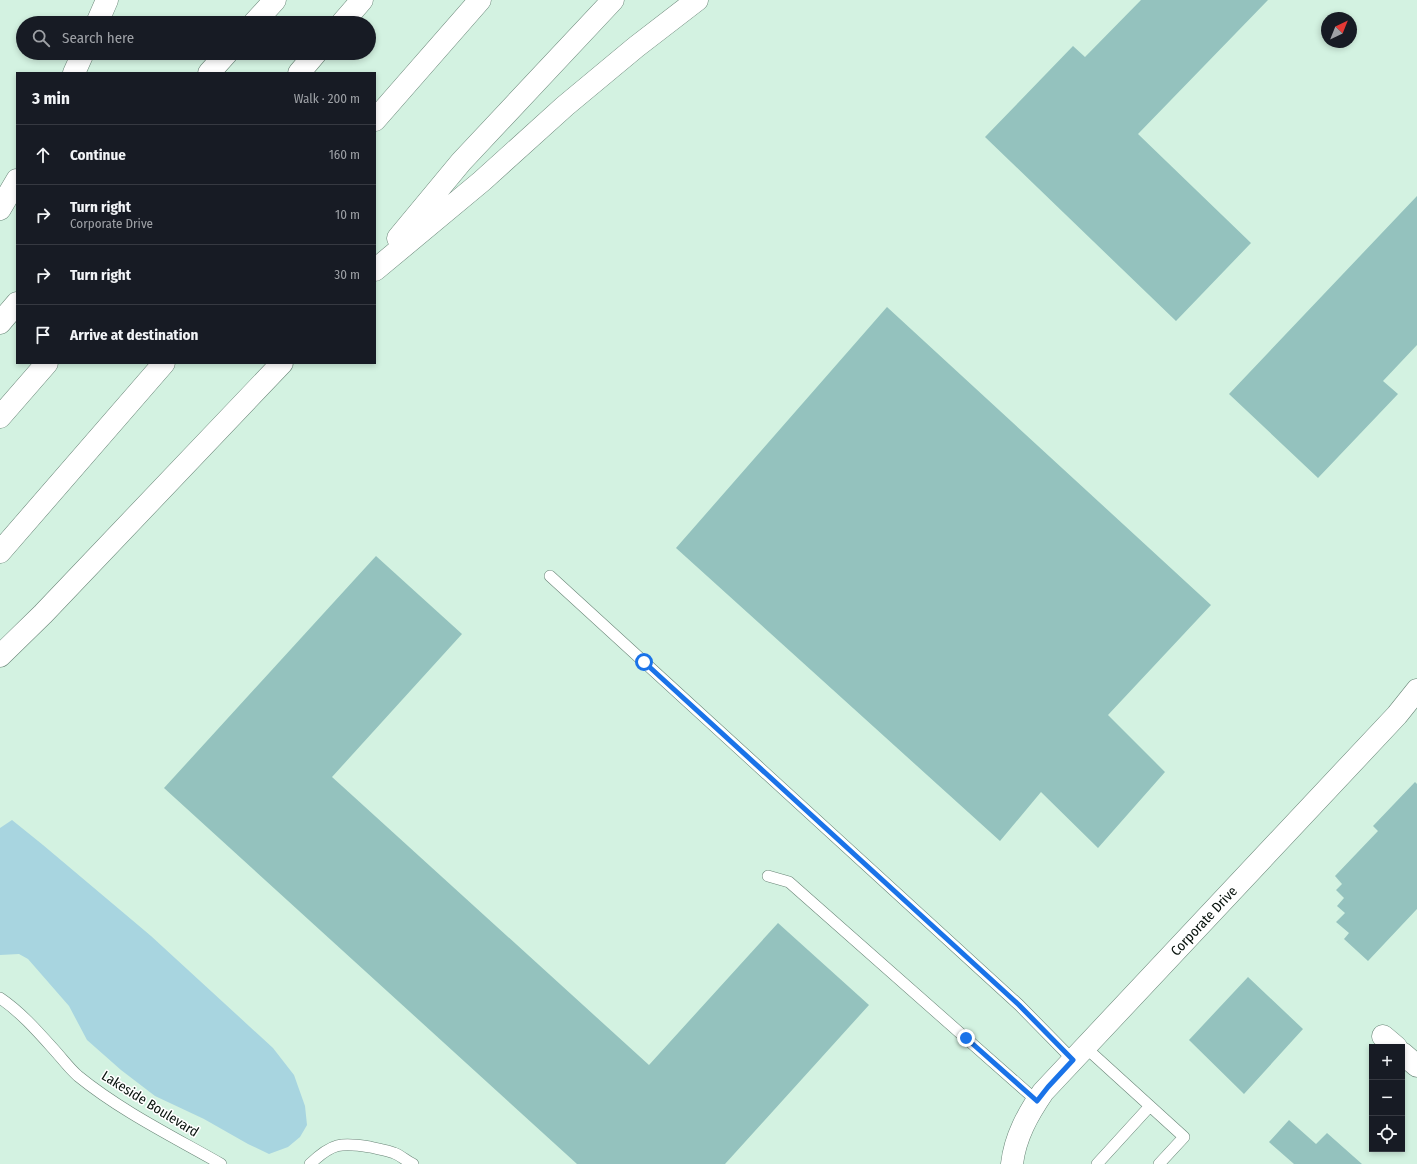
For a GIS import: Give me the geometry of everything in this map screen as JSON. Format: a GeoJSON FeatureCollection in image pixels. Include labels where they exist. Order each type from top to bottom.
{"type":"FeatureCollection","features":[{"type":"Feature","properties":{"kind":"main road"},"geometry":{"type":"LineString","coordinates":[[100,16],[107,0]]}},
{"type":"Feature","properties":{"kind":"main road"},"geometry":{"type":"LineString","coordinates":[[245,16],[256,0]]}},
{"type":"Feature","properties":{"kind":"main road"},"geometry":{"type":"LineString","coordinates":[[260,16],[275,0]]}},
{"type":"Feature","properties":{"kind":"main road"},"geometry":{"type":"LineString","coordinates":[[348,16],[362,0]]}},
{"type":"Feature","properties":{"kind":"main road"},"geometry":{"type":"LineString","coordinates":[[376,119],[480,0]]}},
{"type":"Feature","properties":{"kind":"main road"},"geometry":{"type":"LineString","coordinates":[[376,264],[461,162],[613,0]]}},
{"type":"Feature","properties":{"kind":"main road"},"geometry":{"type":"LineString","coordinates":[[376,269],[482,181],[565,106],[636,47],[697,0]]}},
{"type":"Feature","properties":{"kind":"main road"},"geometry":{"type":"LineString","coordinates":[[74,72],[80,60]]}},
{"type":"Feature","properties":{"kind":"main road"},"geometry":{"type":"LineString","coordinates":[[209,72],[216,60]]}},
{"type":"Feature","properties":{"kind":"main road"},"geometry":{"type":"LineString","coordinates":[[209,72],[220,60]]}},
{"type":"Feature","properties":{"kind":"main road"},"geometry":{"type":"LineString","coordinates":[[300,72],[310,60]]}},
{"type":"Feature","properties":{"kind":"main road"},"geometry":{"type":"LineString","coordinates":[[0,210],[16,182]]}},
{"type":"Feature","properties":{"kind":"main road"},"geometry":{"type":"LineString","coordinates":[[0,323],[16,304]]}},
{"type":"Feature","properties":{"kind":"main road"},"geometry":{"type":"LineString","coordinates":[[0,417],[46,364]]}},
{"type":"Feature","properties":{"kind":"main road"},"geometry":{"type":"LineString","coordinates":[[0,552],[163,364]]}},
{"type":"Feature","properties":{"kind":"main road"},"geometry":{"type":"LineString","coordinates":[[0,656],[43,614],[281,364]]}},
{"type":"Feature","properties":{"kind":"main road","name":"Corporate Drive"},"geometry":{"type":"LineString","coordinates":[[1012,1164],[1014,1151],[1027,1116],[1048,1087],[1397,715],[1417,690]]}},
{"type":"Feature","properties":{"kind":"main road"},"geometry":{"type":"LineString","coordinates":[[1405,1056],[1417,1066]]}},
{"type":"Feature","properties":{"kind":"lane"},"geometry":{"type":"LineString","coordinates":[[550,576],[1019,1005],[1079,1053],[1150,1106],[1184,1137],[1159,1164]]}},
{"type":"Feature","properties":{"kind":"lane"},"geometry":{"type":"LineString","coordinates":[[768,876],[789,882],[1037,1101]]}},
{"type":"Feature","properties":{"kind":"lane","name":"Lakeside Boulevard"},"geometry":{"type":"LineString","coordinates":[[0,998],[27,1020],[70,1068],[96,1090],[124,1109],[221,1164]]}},
{"type":"Feature","properties":{"kind":"lane"},"geometry":{"type":"LineString","coordinates":[[1097,1164],[1150,1106]]}},
{"type":"Feature","properties":{"kind":"lane"},"geometry":{"type":"LineString","coordinates":[[310,1164],[327,1150],[338,1145],[349,1144],[385,1150],[404,1158],[413,1164]]}},
{"type":"Feature","properties":{"kind":"water"},"geometry":{"type":"Polygon","coordinates":[[[12,820],[151,936],[273,1048],[294,1075],[305,1106],[307,1125],[300,1137],[288,1147],[269,1154],[204,1119],[155,1096],[121,1070],[87,1040],[69,1006],[28,959],[19,954],[0,955],[0,828],[12,820]]]}},
{"type":"Feature","properties":{"kind":"building"},"geometry":{"type":"Polygon","coordinates":[[[1141,0],[1268,0],[1138,134],[1251,243],[1176,321],[985,137],[1073,46],[1085,57],[1141,0]]]}},
{"type":"Feature","properties":{"kind":"building"},"geometry":{"type":"Polygon","coordinates":[[[1417,196],[1417,345],[1383,381],[1398,394],[1318,478],[1229,394],[1417,196]]]}},
{"type":"Feature","properties":{"kind":"building"},"geometry":{"type":"Polygon","coordinates":[[[887,307],[1211,605],[1108,715],[1165,772],[1098,848],[1041,792],[1000,841],[676,548],[887,307]]]}},
{"type":"Feature","properties":{"kind":"building"},"geometry":{"type":"Polygon","coordinates":[[[376,556],[462,634],[332,777],[649,1065],[778,923],[869,1005],[725,1164],[577,1164],[164,788],[376,556]]]}},
{"type":"Feature","properties":{"kind":"building"},"geometry":{"type":"Polygon","coordinates":[[[1415,782],[1417,784],[1417,909],[1368,961],[1344,939],[1349,933],[1336,922],[1345,913],[1337,906],[1344,898],[1336,890],[1342,884],[1335,876],[1378,831],[1373,826],[1415,782]]]}},
{"type":"Feature","properties":{"kind":"building"},"geometry":{"type":"Polygon","coordinates":[[[1248,977],[1303,1029],[1244,1094],[1189,1040],[1248,977]]]}},
{"type":"Feature","properties":{"kind":"building"},"geometry":{"type":"Polygon","coordinates":[[[1289,1120],[1316,1144],[1327,1133],[1362,1164],[1294,1164],[1269,1142],[1289,1120]]]}},
{"type":"Feature","properties":{"kind":"route"},"geometry":{"type":"LineString","coordinates":[[644,662],[1019,1005],[1073,1060],[1043,1092],[1037,1101],[966,1038]]}}]}
